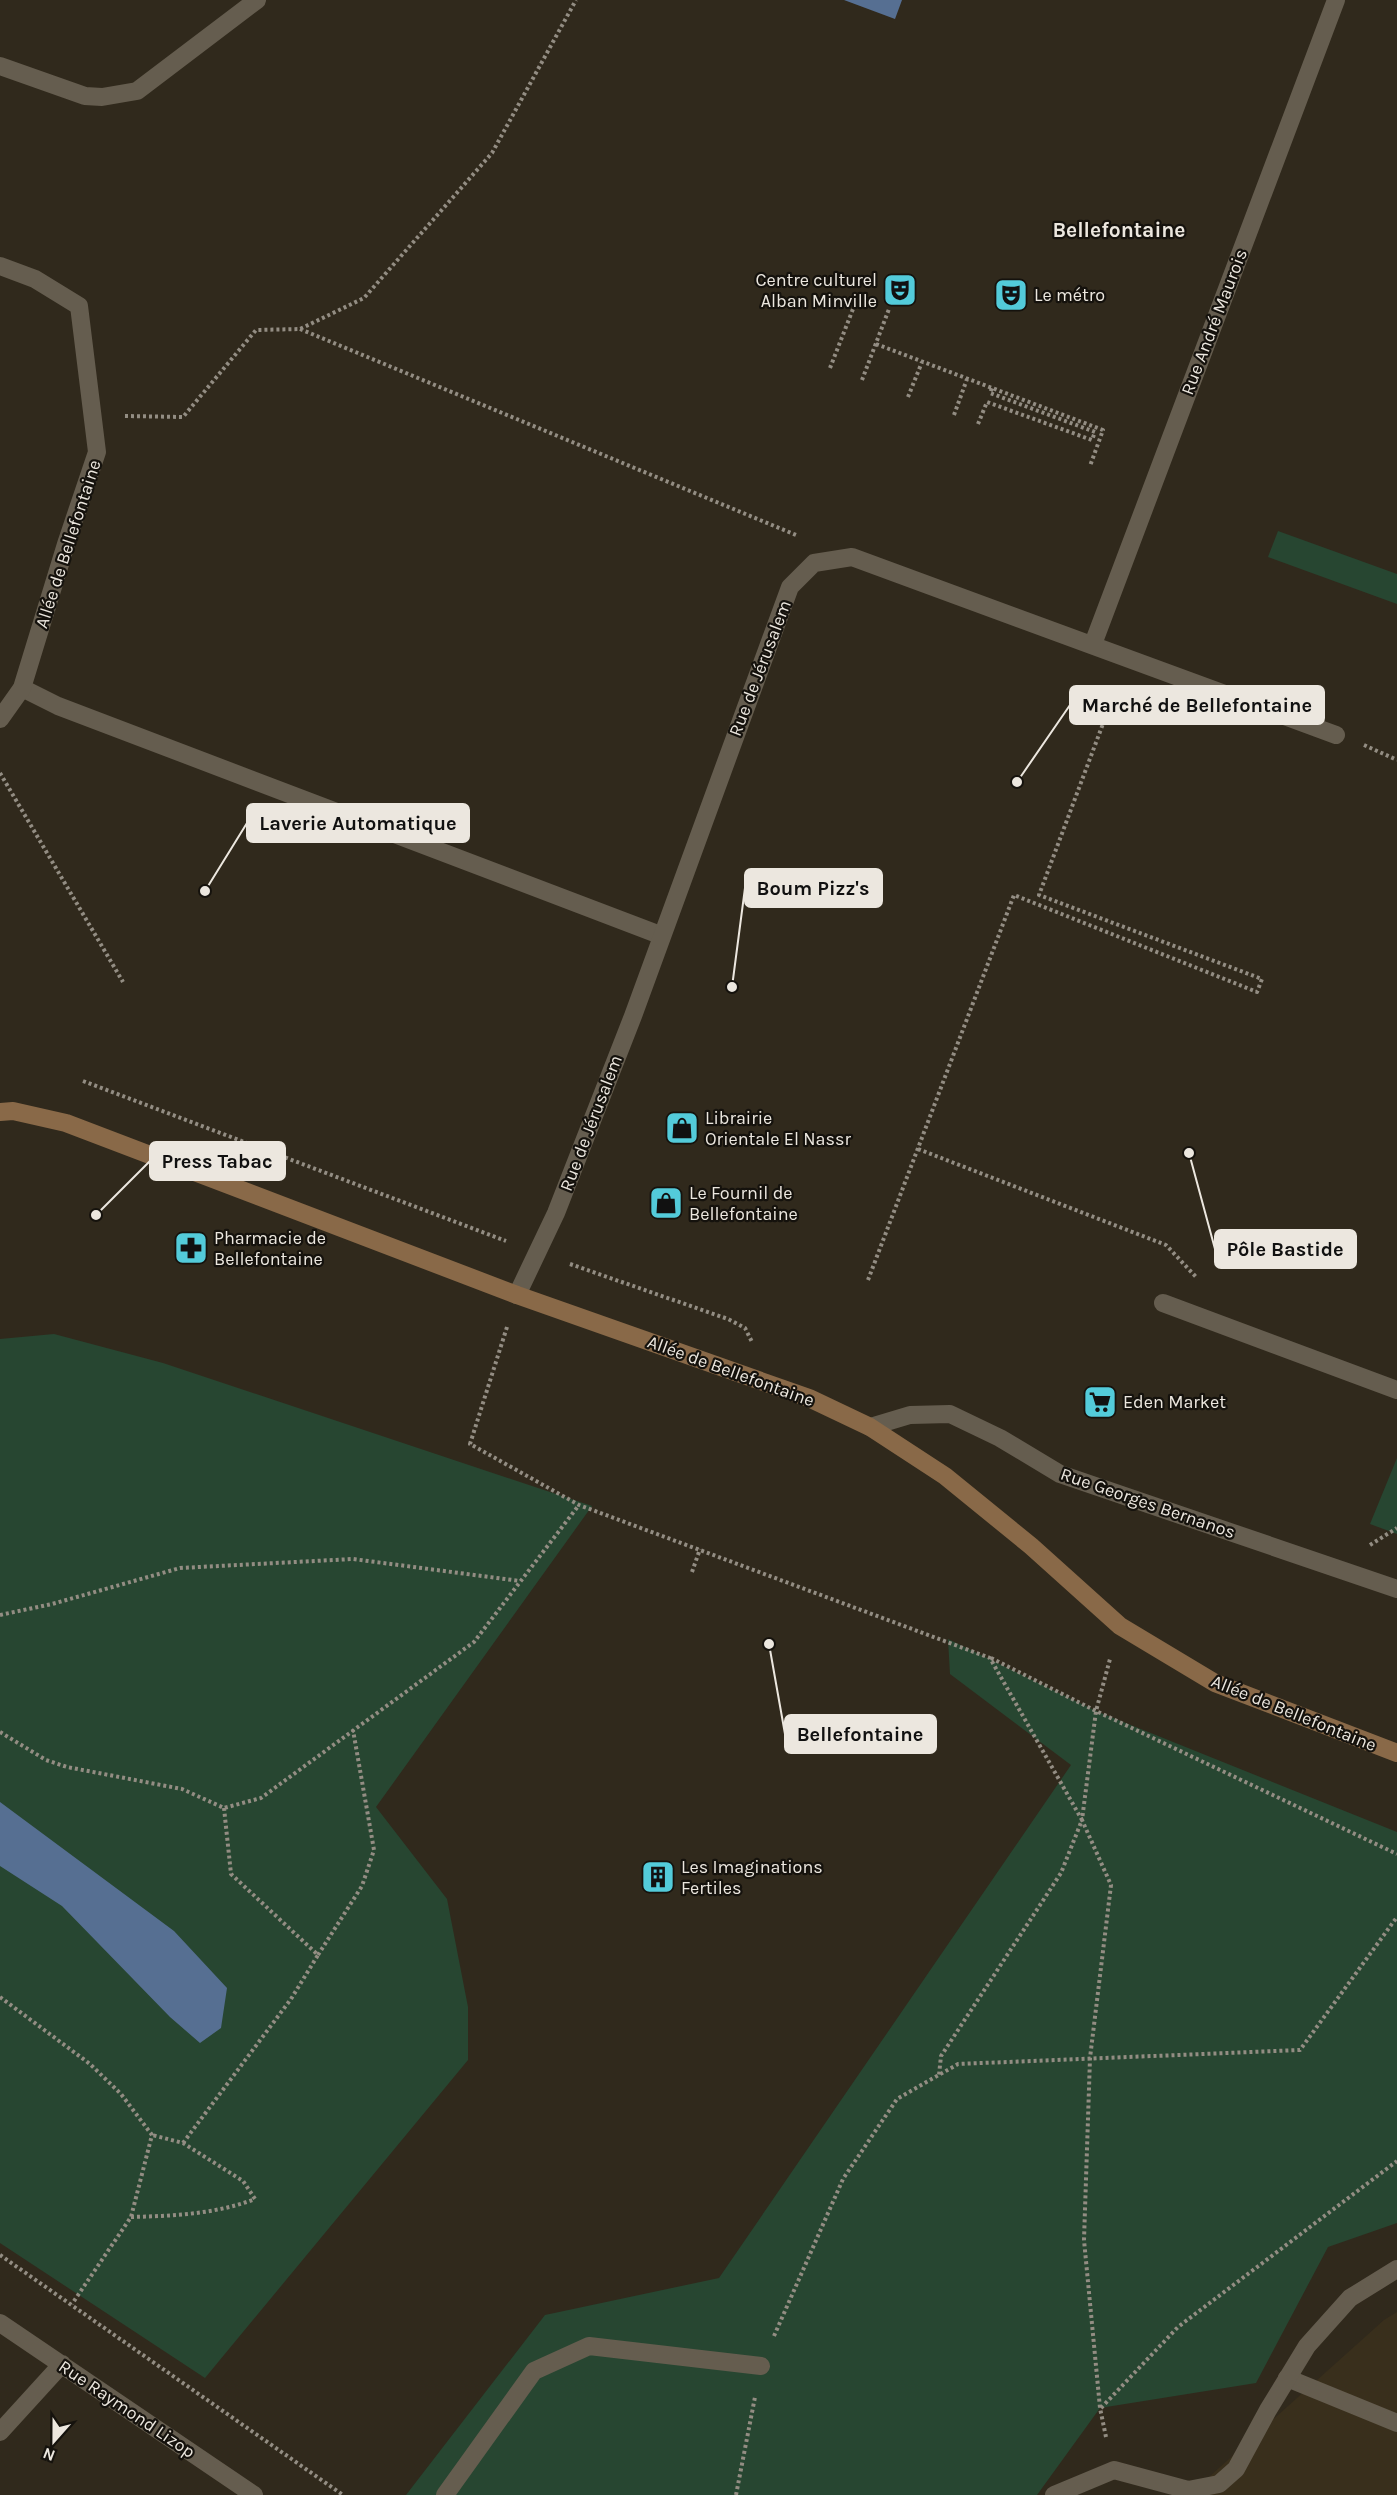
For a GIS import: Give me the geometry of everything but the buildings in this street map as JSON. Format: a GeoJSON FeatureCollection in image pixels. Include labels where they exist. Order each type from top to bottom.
{"type":"FeatureCollection","features":[{"type":"Feature","properties":{"kind":"street"},"geometry":{"type":"LineString","coordinates":[[0,66],[85,96],[102,97],[137,92],[257,0]]}},
{"type":"Feature","properties":{"kind":"street","name":"Rue André Maurois"},"geometry":{"type":"LineString","coordinates":[[1093,644],[1336,0]]}},
{"type":"Feature","properties":{"kind":"street","name":"Allée de Bellefontaine"},"geometry":{"type":"LineString","coordinates":[[0,266],[35,279],[78,306],[98,452],[67,542],[22,688],[0,719]]}},
{"type":"Feature","properties":{"kind":"street"},"geometry":{"type":"LineString","coordinates":[[814,563],[852,557],[1336,735]]}},
{"type":"Feature","properties":{"kind":"street","name":"Rue de Jérusalem"},"geometry":{"type":"LineString","coordinates":[[518,1295],[556,1213],[633,1016],[660,935],[790,587],[814,563]]}},
{"type":"Feature","properties":{"kind":"street"},"geometry":{"type":"LineString","coordinates":[[22,688],[58,706],[660,935]]}},
{"type":"Feature","properties":{"kind":"street","name":"Allée de Bellefontaine"},"geometry":{"type":"LineString","coordinates":[[0,1112],[12,1111],[66,1123],[518,1295],[809,1398],[870,1427],[945,1476],[1031,1546],[1120,1626],[1215,1683],[1397,1753]]}},
{"type":"Feature","properties":{"kind":"street"},"geometry":{"type":"LineString","coordinates":[[1163,1303],[1397,1390]]}},
{"type":"Feature","properties":{"kind":"street","name":"Rue Georges Bernanos"},"geometry":{"type":"LineString","coordinates":[[870,1427],[910,1415],[950,1414],[1000,1437],[1060,1474],[1397,1589]]}},
{"type":"Feature","properties":{"kind":"street"},"geometry":{"type":"LineString","coordinates":[[1054,2495],[1114,2470],[1188,2490],[1218,2489],[1236,2469],[1307,2346],[1350,2298],[1397,2269]]}},
{"type":"Feature","properties":{"kind":"street","name":"Rue Raymond Lizop"},"geometry":{"type":"LineString","coordinates":[[0,2323],[254,2495]]}},
{"type":"Feature","properties":{"kind":"street"},"geometry":{"type":"LineString","coordinates":[[445,2495],[534,2371],[589,2346],[761,2366]]}},
{"type":"Feature","properties":{"kind":"street"},"geometry":{"type":"LineString","coordinates":[[0,2432],[62,2364]]}},
{"type":"Feature","properties":{"kind":"street"},"geometry":{"type":"LineString","coordinates":[[1287,2378],[1397,2423]]}},
{"type":"Feature","properties":{"kind":"path"},"geometry":{"type":"LineString","coordinates":[[300,329],[364,298],[492,153],[576,0]]}},
{"type":"Feature","properties":{"kind":"path"},"geometry":{"type":"LineString","coordinates":[[830,368],[853,309]]}},
{"type":"Feature","properties":{"kind":"path"},"geometry":{"type":"LineString","coordinates":[[862,380],[889,309]]}},
{"type":"Feature","properties":{"kind":"path"},"geometry":{"type":"LineString","coordinates":[[94,415],[183,417],[256,330],[300,329],[796,534],[814,563]]}},
{"type":"Feature","properties":{"kind":"path"},"geometry":{"type":"LineString","coordinates":[[876,344],[1103,430],[1090,466]]}},
{"type":"Feature","properties":{"kind":"path"},"geometry":{"type":"LineString","coordinates":[[908,397],[922,362]]}},
{"type":"Feature","properties":{"kind":"path"},"geometry":{"type":"LineString","coordinates":[[954,415],[967,379]]}},
{"type":"Feature","properties":{"kind":"path"},"geometry":{"type":"LineString","coordinates":[[978,424],[987,402],[1092,440],[1095,432],[990,393],[992,388]]}},
{"type":"Feature","properties":{"kind":"path"},"geometry":{"type":"LineString","coordinates":[[868,1280],[1014,895],[1257,992],[1262,979],[1039,895],[1128,657]]}},
{"type":"Feature","properties":{"kind":"path"},"geometry":{"type":"LineString","coordinates":[[0,773],[123,982]]}},
{"type":"Feature","properties":{"kind":"path"},"geometry":{"type":"LineString","coordinates":[[83,1081],[537,1253]]}},
{"type":"Feature","properties":{"kind":"path"},"geometry":{"type":"LineString","coordinates":[[918,1149],[1166,1245],[1202,1284]]}},
{"type":"Feature","properties":{"kind":"path"},"geometry":{"type":"LineString","coordinates":[[518,1295],[470,1444],[579,1504],[990,1658],[1397,1854]]}},
{"type":"Feature","properties":{"kind":"path"},"geometry":{"type":"LineString","coordinates":[[0,1732],[46,1760],[67,1767],[182,1789],[224,1808],[261,1798],[474,1641],[579,1504]]}},
{"type":"Feature","properties":{"kind":"path"},"geometry":{"type":"LineString","coordinates":[[1363,1548],[1397,1528]]}},
{"type":"Feature","properties":{"kind":"path"},"geometry":{"type":"LineString","coordinates":[[692,1572],[700,1550]]}},
{"type":"Feature","properties":{"kind":"path"},"geometry":{"type":"LineString","coordinates":[[0,1615],[52,1604],[180,1568],[192,1567],[353,1558],[521,1581]]}},
{"type":"Feature","properties":{"kind":"path"},"geometry":{"type":"LineString","coordinates":[[939,2075],[941,2056],[1061,1873],[1082,1820],[1096,1711],[1112,1653],[1117,1657]]}},
{"type":"Feature","properties":{"kind":"path"},"geometry":{"type":"LineString","coordinates":[[990,1658],[1082,1820],[1111,1885],[1090,2058],[1084,2240],[1100,2408],[1114,2470]]}},
{"type":"Feature","properties":{"kind":"path"},"geometry":{"type":"LineString","coordinates":[[183,2143],[291,1999],[362,1886],[374,1850],[354,1730]]}},
{"type":"Feature","properties":{"kind":"path"},"geometry":{"type":"LineString","coordinates":[[224,1808],[231,1874],[318,1955]]}},
{"type":"Feature","properties":{"kind":"path"},"geometry":{"type":"LineString","coordinates":[[736,2495],[761,2366],[843,2179],[897,2098],[958,2064],[1300,2050],[1397,1917]]}},
{"type":"Feature","properties":{"kind":"path"},"geometry":{"type":"LineString","coordinates":[[0,1996],[90,2064],[121,2094],[152,2135],[183,2143],[243,2181],[255,2199],[233,2208],[167,2216],[131,2217]]}},
{"type":"Feature","properties":{"kind":"path"},"geometry":{"type":"LineString","coordinates":[[72,2304],[131,2217],[152,2135]]}},
{"type":"Feature","properties":{"kind":"path"},"geometry":{"type":"LineString","coordinates":[[1100,2408],[1178,2327],[1397,2162]]}},
{"type":"Feature","properties":{"kind":"path"},"geometry":{"type":"LineString","coordinates":[[0,2255],[343,2495]]}},
{"type":"Feature","properties":{"kind":"shaded area"},"geometry":{"type":"Polygon","coordinates":[[[1397,2312],[1397,2495],[1189,2495],[1384,2320],[1397,2312]]]}},
{"type":"Feature","properties":{"kind":"green space"},"geometry":{"type":"Polygon","coordinates":[[[1278,531],[1397,574],[1397,604],[1268,557],[1278,531]]]}},
{"type":"Feature","properties":{"kind":"green space"},"geometry":{"type":"Polygon","coordinates":[[[54,1334],[163,1363],[592,1506],[376,1807],[447,1899],[468,2007],[468,2060],[205,2378],[0,2243],[0,1339],[54,1334]]]}},
{"type":"Feature","properties":{"kind":"green space"},"geometry":{"type":"Polygon","coordinates":[[[1397,1458],[1397,1534],[1370,1524],[1397,1458]]]}},
{"type":"Feature","properties":{"kind":"green space"},"geometry":{"type":"Polygon","coordinates":[[[948,1639],[1096,1711],[1397,1832],[1397,2223],[1328,2247],[1256,2383],[1100,2408],[1037,2495],[406,2495],[545,2315],[719,2278],[1071,1765],[950,1674],[948,1639]]]}},
{"type":"Feature","properties":{"kind":"water"},"geometry":{"type":"Polygon","coordinates":[[[844,0],[902,0],[895,19],[844,0]]]}},
{"type":"Feature","properties":{"kind":"water"},"geometry":{"type":"Polygon","coordinates":[[[0,1802],[174,1931],[227,1988],[221,2028],[200,2043],[170,2017],[62,1906],[0,1866],[0,1802]]]}},
{"type":"Feature","properties":{"kind":"place","name":"Centre culturel Alban Minville"},"geometry":{"type":"Point","coordinates":[900,290]}},
{"type":"Feature","properties":{"kind":"place","name":"Le métro"},"geometry":{"type":"Point","coordinates":[1011,295]}},
{"type":"Feature","properties":{"kind":"place","name":"Marché de Bellefontaine"},"geometry":{"type":"Point","coordinates":[1017,782]}},
{"type":"Feature","properties":{"kind":"place","name":"Laverie Automatique"},"geometry":{"type":"Point","coordinates":[205,891]}},
{"type":"Feature","properties":{"kind":"place","name":"Boum Pizz's"},"geometry":{"type":"Point","coordinates":[732,987]}},
{"type":"Feature","properties":{"kind":"place","name":"Librairie Orientale El Nassr"},"geometry":{"type":"Point","coordinates":[682,1128]}},
{"type":"Feature","properties":{"kind":"place","name":"Pôle Bastide"},"geometry":{"type":"Point","coordinates":[1189,1153]}},
{"type":"Feature","properties":{"kind":"place","name":"Le Fournil de Bellefontaine"},"geometry":{"type":"Point","coordinates":[666,1203]}},
{"type":"Feature","properties":{"kind":"place","name":"Press Tabac"},"geometry":{"type":"Point","coordinates":[96,1215]}},
{"type":"Feature","properties":{"kind":"place","name":"Pharmacie de Bellefontaine"},"geometry":{"type":"Point","coordinates":[191,1248]}},
{"type":"Feature","properties":{"kind":"place","name":"Eden Market"},"geometry":{"type":"Point","coordinates":[1100,1402]}},
{"type":"Feature","properties":{"kind":"place","name":"Bellefontaine"},"geometry":{"type":"Point","coordinates":[769,1644]}},
{"type":"Feature","properties":{"kind":"place","name":"Les Imaginations Fertiles"},"geometry":{"type":"Point","coordinates":[658,1877]}},
{"type":"Feature","properties":{"kind":"district","name":"Bellefontaine"},"geometry":{"type":"Point","coordinates":[1119,230]}}]}
